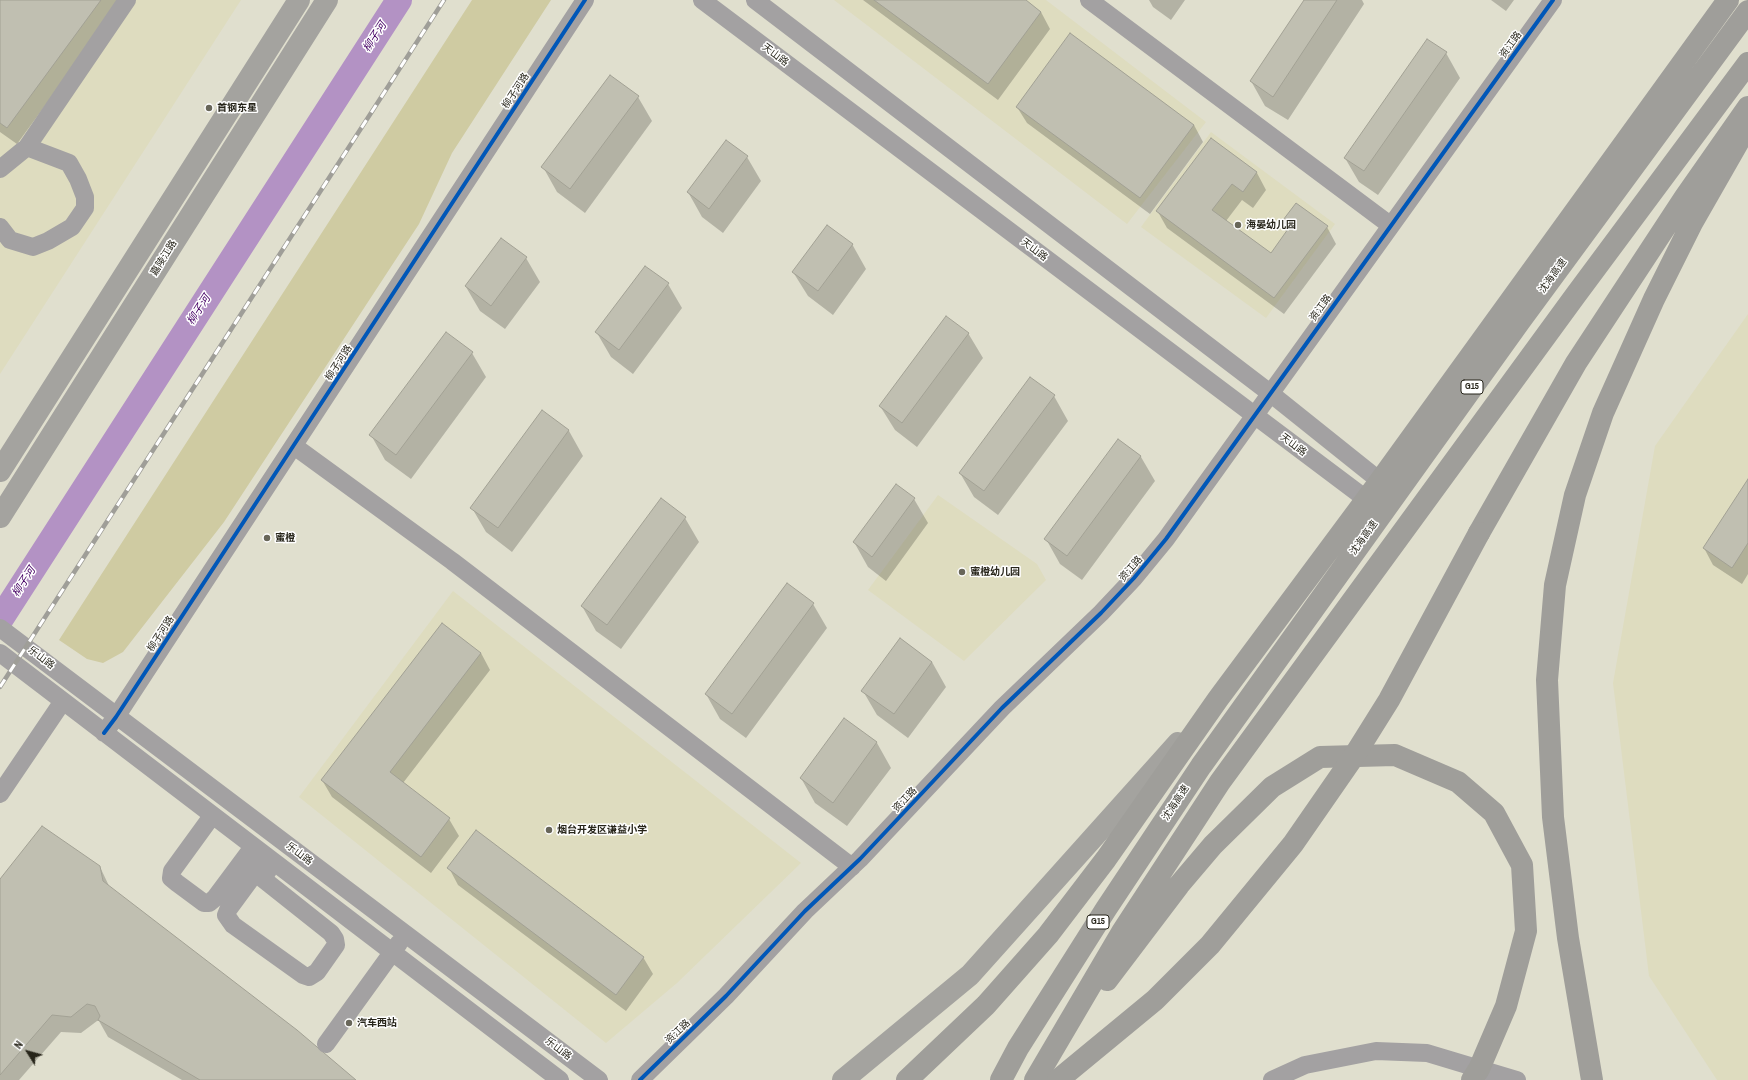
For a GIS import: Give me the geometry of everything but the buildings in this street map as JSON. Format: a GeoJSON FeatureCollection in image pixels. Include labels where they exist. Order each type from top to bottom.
{"type":"FeatureCollection","features":[{"type":"Feature","properties":{"kind":"highway"},"geometry":{"type":"LineString","coordinates":[[907,1080],[986,1005],[1048,935],[1106,859],[1218,699],[1380,481],[1728,0]]}},
{"type":"Feature","properties":{"kind":"highway","name":"沈海高速"},"geometry":{"type":"LineString","coordinates":[[1001,1080],[1018,1048],[1102,916],[1201,766],[1515,327],[1748,11]]}},
{"type":"Feature","properties":{"kind":"highway","name":"G15"},"geometry":{"type":"LineString","coordinates":[[1045,1075],[1122,932],[1220,782],[1575,296],[1748,63]]}},
{"type":"Feature","properties":{"kind":"highway"},"geometry":{"type":"LineString","coordinates":[[1045,1075],[1155,1000],[1205,950],[1293,844],[1335,785],[1389,700],[1479,534],[1576,363],[1685,197],[1748,107]]}},
{"type":"Feature","properties":{"kind":"highway"},"geometry":{"type":"LineString","coordinates":[[1590,1072],[1568,938],[1553,817],[1547,680],[1556,585],[1576,495],[1603,413],[1654,299],[1692,223],[1748,125]]}},
{"type":"Feature","properties":{"kind":"highway"},"geometry":{"type":"LineString","coordinates":[[1045,1075],[1179,885],[1213,845],[1272,788],[1320,757],[1395,755],[1458,782],[1494,813],[1522,865],[1526,931],[1506,1006],[1472,1080]]}},
{"type":"Feature","properties":{"kind":"main road"},"geometry":{"type":"LineString","coordinates":[[0,470],[299,0]]}},
{"type":"Feature","properties":{"kind":"main road","name":"嘉陵江路"},"geometry":{"type":"LineString","coordinates":[[0,516],[328,0]]}},
{"type":"Feature","properties":{"kind":"main road"},"geometry":{"type":"LineString","coordinates":[[844,1080],[970,975],[1218,699]]}},
{"type":"Feature","properties":{"kind":"street"},"geometry":{"type":"LineString","coordinates":[[0,169],[27,147],[127,0]]}},
{"type":"Feature","properties":{"kind":"street","name":"柳子河路"},"geometry":{"type":"LineString","coordinates":[[104,733],[294,446],[585,0]]}},
{"type":"Feature","properties":{"kind":"street","name":"天山路"},"geometry":{"type":"LineString","coordinates":[[702,0],[1366,499]]}},
{"type":"Feature","properties":{"kind":"street"},"geometry":{"type":"LineString","coordinates":[[755,0],[1270,393],[1380,481]]}},
{"type":"Feature","properties":{"kind":"street"},"geometry":{"type":"LineString","coordinates":[[1089,0],[1390,226]]}},
{"type":"Feature","properties":{"kind":"street","name":"资江路"},"geometry":{"type":"LineString","coordinates":[[640,1080],[726,996],[805,911],[852,867],[1002,708],[1101,613],[1134,578],[1166,539],[1553,0]]}},
{"type":"Feature","properties":{"kind":"street"},"geometry":{"type":"LineString","coordinates":[[0,227],[10,240],[33,247],[48,241],[72,227],[85,208],[85,197],[78,179],[69,163],[27,147]]}},
{"type":"Feature","properties":{"kind":"street"},"geometry":{"type":"LineString","coordinates":[[294,446],[452,561],[852,867]]}},
{"type":"Feature","properties":{"kind":"street","name":"乐山路"},"geometry":{"type":"LineString","coordinates":[[0,628],[599,1080]]}},
{"type":"Feature","properties":{"kind":"street","name":"乐山路"},"geometry":{"type":"LineString","coordinates":[[0,653],[391,953],[560,1080]]}},
{"type":"Feature","properties":{"kind":"street"},"geometry":{"type":"LineString","coordinates":[[0,794],[63,701]]}},
{"type":"Feature","properties":{"kind":"street"},"geometry":{"type":"LineString","coordinates":[[212,816],[172,871],[171,878],[177,883],[204,903],[209,903],[215,898],[253,847]]}},
{"type":"Feature","properties":{"kind":"street"},"geometry":{"type":"LineString","coordinates":[[270,860],[262,879],[331,933],[335,939],[336,945],[317,972],[309,977],[303,975],[233,925],[226,916],[228,910],[270,860]]}},
{"type":"Feature","properties":{"kind":"street"},"geometry":{"type":"LineString","coordinates":[[326,1044],[405,934]]}},
{"type":"Feature","properties":{"kind":"street"},"geometry":{"type":"LineString","coordinates":[[1272,1080],[1305,1065],[1376,1051],[1427,1053],[1517,1080]]}},
{"type":"Feature","properties":{"kind":"shaded area"},"geometry":{"type":"Polygon","coordinates":[[[0,0],[241,0],[0,374],[0,0]]]}},
{"type":"Feature","properties":{"kind":"shaded area"},"geometry":{"type":"Polygon","coordinates":[[[472,0],[551,0],[452,153],[419,224],[224,522],[123,652],[103,663],[87,659],[59,640],[472,0]]]}},
{"type":"Feature","properties":{"kind":"shaded area"},"geometry":{"type":"Polygon","coordinates":[[[834,0],[1046,0],[1206,122],[1127,224],[834,0]]]}},
{"type":"Feature","properties":{"kind":"shaded area","name":"海晏幼儿园"},"geometry":{"type":"Polygon","coordinates":[[[1211,132],[1335,224],[1266,318],[1141,227],[1211,132]]]}},
{"type":"Feature","properties":{"kind":"shaded area"},"geometry":{"type":"Polygon","coordinates":[[[1748,314],[1748,1080],[1717,1080],[1649,976],[1613,683],[1655,446],[1748,314]]]}},
{"type":"Feature","properties":{"kind":"shaded area","name":"蜜橙幼儿园"},"geometry":{"type":"Polygon","coordinates":[[[938,495],[1037,564],[1046,580],[964,661],[868,590],[938,495]]]}},
{"type":"Feature","properties":{"kind":"shaded area","name":"烟台开发区谦益小学"},"geometry":{"type":"Polygon","coordinates":[[[453,591],[801,863],[677,983],[606,1043],[299,797],[453,591]]]}},
{"type":"Feature","properties":{"kind":"waterway","name":"柳子河"},"geometry":{"type":"LineString","coordinates":[[0,620],[399,0]]}},
{"type":"Feature","properties":{"kind":"railway"},"geometry":{"type":"LineString","coordinates":[[0,687],[444,0]]}},
{"type":"Feature","properties":{"kind":"cycle path"},"geometry":{"type":"LineString","coordinates":[[104,733],[116,717],[585,0]]}},
{"type":"Feature","properties":{"kind":"cycle path"},"geometry":{"type":"LineString","coordinates":[[640,1080],[726,996],[805,911],[860,859],[1002,708],[1101,613],[1134,578],[1166,539],[1553,0]]}},
{"type":"Feature","properties":{"kind":"place","name":"首钢东星"},"geometry":{"type":"Point","coordinates":[209,108]}},
{"type":"Feature","properties":{"kind":"place","name":"海晏幼儿园"},"geometry":{"type":"Point","coordinates":[1238,225]}},
{"type":"Feature","properties":{"kind":"place","name":"蜜橙"},"geometry":{"type":"Point","coordinates":[267,538]}},
{"type":"Feature","properties":{"kind":"place","name":"蜜橙幼儿园"},"geometry":{"type":"Point","coordinates":[962,572]}},
{"type":"Feature","properties":{"kind":"place","name":"烟台开发区谦益小学"},"geometry":{"type":"Point","coordinates":[549,830]}},
{"type":"Feature","properties":{"kind":"place","name":"汽车西站"},"geometry":{"type":"Point","coordinates":[349,1023]}}]}
